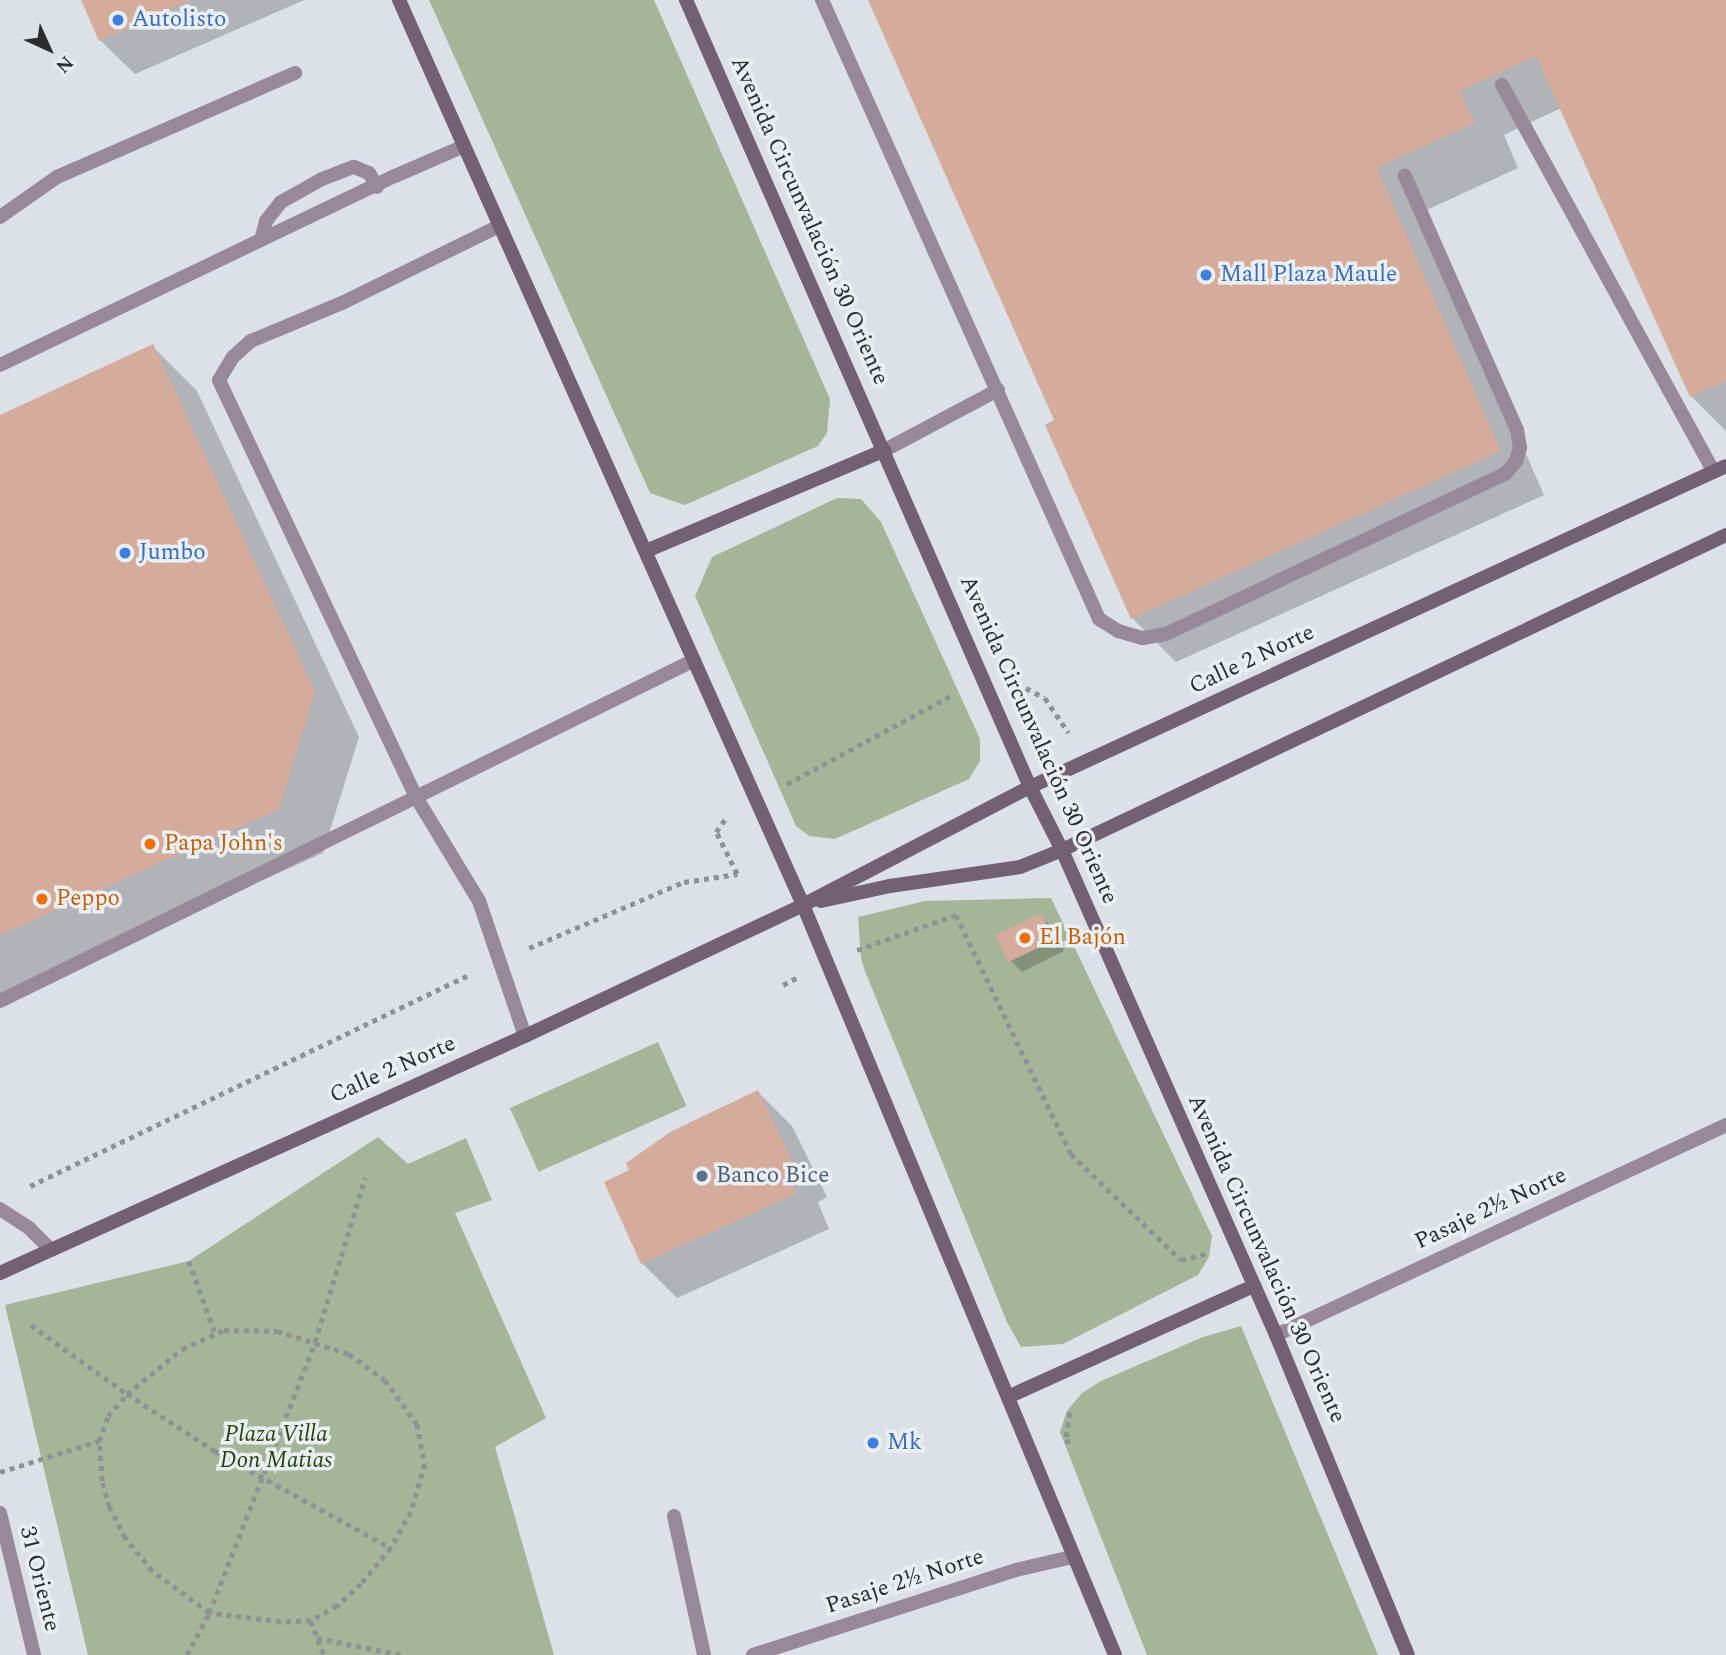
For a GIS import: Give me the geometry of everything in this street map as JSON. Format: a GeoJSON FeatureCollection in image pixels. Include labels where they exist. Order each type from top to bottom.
{"type":"FeatureCollection","features":[{"type":"Feature","properties":{"kind":"main road"},"geometry":{"type":"LineString","coordinates":[[399,0],[803,905],[1010,1395],[1073,1557],[1115,1655]]}},
{"type":"Feature","properties":{"kind":"main road","name":"Avenida Circunvalación 30 Oriente"},"geometry":{"type":"LineString","coordinates":[[687,0],[1030,787],[1062,850],[1276,1335],[1408,1655]]}},
{"type":"Feature","properties":{"kind":"main road"},"geometry":{"type":"LineString","coordinates":[[646,551],[885,450]]}},
{"type":"Feature","properties":{"kind":"main road","name":"Calle 2 Norte"},"geometry":{"type":"LineString","coordinates":[[0,1273],[49,1248],[525,1036],[803,905],[1030,787],[1720,469]]}},
{"type":"Feature","properties":{"kind":"main road","name":"Calle 2 Norte"},"geometry":{"type":"LineString","coordinates":[[803,905],[890,886],[1020,867],[1062,850],[1726,535]]}},
{"type":"Feature","properties":{"kind":"main road"},"geometry":{"type":"LineString","coordinates":[[1010,1395],[1254,1286]]}},
{"type":"Feature","properties":{"kind":"street"},"geometry":{"type":"LineString","coordinates":[[822,0],[1099,619],[1118,631],[1143,638],[1166,634],[1506,473],[1516,461],[1520,448],[1517,430],[1405,176]]}},
{"type":"Feature","properties":{"kind":"street"},"geometry":{"type":"LineString","coordinates":[[0,218],[57,177],[295,73]]}},
{"type":"Feature","properties":{"kind":"street"},"geometry":{"type":"LineString","coordinates":[[1502,85],[1720,469]]}},
{"type":"Feature","properties":{"kind":"street"},"geometry":{"type":"LineString","coordinates":[[1,364],[464,146]]}},
{"type":"Feature","properties":{"kind":"street"},"geometry":{"type":"LineString","coordinates":[[261,240],[266,221],[281,202],[322,179],[354,167],[369,173],[377,187]]}},
{"type":"Feature","properties":{"kind":"street"},"geometry":{"type":"LineString","coordinates":[[499,226],[342,303],[251,341],[233,358],[219,380],[416,797],[479,901],[525,1036]]}},
{"type":"Feature","properties":{"kind":"street"},"geometry":{"type":"LineString","coordinates":[[885,450],[998,390]]}},
{"type":"Feature","properties":{"kind":"street"},"geometry":{"type":"LineString","coordinates":[[0,1001],[694,660]]}},
{"type":"Feature","properties":{"kind":"street","name":"Pasaje 2½ Norte"},"geometry":{"type":"LineString","coordinates":[[1276,1335],[1726,1125]]}},
{"type":"Feature","properties":{"kind":"street"},"geometry":{"type":"LineString","coordinates":[[0,1209],[29,1228],[49,1248]]}},
{"type":"Feature","properties":{"kind":"street","name":"31 Oriente"},"geometry":{"type":"LineString","coordinates":[[0,1513],[34,1655]]}},
{"type":"Feature","properties":{"kind":"street"},"geometry":{"type":"LineString","coordinates":[[674,1516],[704,1655]]}},
{"type":"Feature","properties":{"kind":"street","name":"Pasaje 2½ Norte"},"geometry":{"type":"LineString","coordinates":[[753,1655],[1016,1570],[1073,1557]]}},
{"type":"Feature","properties":{"kind":"path"},"geometry":{"type":"LineString","coordinates":[[25,1189],[500,961],[684,882],[737,874],[716,832],[719,823],[730,812],[756,802],[952,694],[1023,686],[1045,698],[1066,727],[1082,763]]}},
{"type":"Feature","properties":{"kind":"path"},"geometry":{"type":"LineString","coordinates":[[783,985],[827,961],[956,915],[1071,1154],[1181,1261],[1236,1245]]}},
{"type":"Feature","properties":{"kind":"path"},"geometry":{"type":"LineString","coordinates":[[187,1655],[209,1613],[315,1342],[365,1177]]}},
{"type":"Feature","properties":{"kind":"path"},"geometry":{"type":"LineString","coordinates":[[189,1261],[215,1333]]}},
{"type":"Feature","properties":{"kind":"path"},"geometry":{"type":"LineString","coordinates":[[32,1325],[127,1394],[215,1451],[391,1548]]}},
{"type":"Feature","properties":{"kind":"path"},"geometry":{"type":"LineString","coordinates":[[242,1329],[277,1331],[315,1342],[349,1354],[386,1380],[417,1424],[425,1464],[411,1512],[391,1548],[361,1584],[337,1606],[311,1621],[281,1622],[209,1613],[152,1571],[125,1538],[109,1507],[102,1481],[99,1441],[108,1416],[127,1394],[182,1349],[215,1333],[242,1329]]}},
{"type":"Feature","properties":{"kind":"path"},"geometry":{"type":"LineString","coordinates":[[0,1472],[99,1441]]}},
{"type":"Feature","properties":{"kind":"path"},"geometry":{"type":"LineString","coordinates":[[311,1621],[324,1655]]}},
{"type":"Feature","properties":{"kind":"path"},"geometry":{"type":"LineString","coordinates":[[317,1638],[402,1655]]}},
{"type":"Feature","properties":{"kind":"green space"},"geometry":{"type":"Polygon","coordinates":[[[429,0],[654,0],[830,399],[827,433],[818,446],[685,505],[650,493],[429,0]]]}},
{"type":"Feature","properties":{"kind":"green space"},"geometry":{"type":"Polygon","coordinates":[[[837,498],[861,499],[881,522],[980,739],[980,761],[969,779],[835,839],[809,836],[796,826],[695,596],[712,557],[837,498]]]}},
{"type":"Feature","properties":{"kind":"green space"},"geometry":{"type":"Polygon","coordinates":[[[1051,898],[1212,1236],[1209,1257],[1198,1275],[1063,1344],[1021,1347],[1007,1322],[865,971],[861,959],[858,917],[925,901],[1051,898]]]}},
{"type":"Feature","properties":{"kind":"green space"},"geometry":{"type":"Polygon","coordinates":[[[658,1042],[686,1106],[538,1172],[510,1108],[658,1042]]]}},
{"type":"Feature","properties":{"kind":"green space","name":"Plaza Villa Don Matias"},"geometry":{"type":"Polygon","coordinates":[[[378,1137],[408,1164],[466,1138],[492,1200],[455,1213],[546,1418],[495,1447],[554,1655],[88,1655],[5,1305],[189,1261],[378,1137]]]}},
{"type":"Feature","properties":{"kind":"green space"},"geometry":{"type":"Polygon","coordinates":[[[1241,1326],[1378,1655],[1147,1655],[1060,1432],[1067,1411],[1082,1393],[1101,1381],[1203,1337],[1241,1326]]]}},
{"type":"Feature","properties":{"kind":"building","name":"Autolisto"},"geometry":{"type":"Polygon","coordinates":[[[81,0],[191,0],[99,41],[81,0]]]}},
{"type":"Feature","properties":{"kind":"building","name":"Mall Plaza Maule"},"geometry":{"type":"Polygon","coordinates":[[[868,0],[1726,0],[1726,381],[1690,397],[1536,56],[1460,91],[1475,123],[1377,168],[1501,451],[1131,619],[1045,425],[1054,420],[868,0]]]}},
{"type":"Feature","properties":{"kind":"building","name":"Jumbo"},"geometry":{"type":"Polygon","coordinates":[[[153,344],[315,691],[279,809],[0,935],[0,415],[153,344]]]}},
{"type":"Feature","properties":{"kind":"building","name":"El Bajón"},"geometry":{"type":"Polygon","coordinates":[[[1041,913],[1054,940],[1008,962],[995,935],[1041,913]]]}},
{"type":"Feature","properties":{"kind":"building","name":"Banco Bice"},"geometry":{"type":"Polygon","coordinates":[[[758,1090],[793,1162],[784,1167],[796,1194],[641,1264],[604,1182],[629,1170],[626,1163],[672,1131],[758,1090]]]}},
{"type":"Feature","properties":{"kind":"place","name":"Autolisto"},"geometry":{"type":"Point","coordinates":[118,20]}},
{"type":"Feature","properties":{"kind":"place","name":"Mall Plaza Maule"},"geometry":{"type":"Point","coordinates":[1206,275]}},
{"type":"Feature","properties":{"kind":"place","name":"Jumbo"},"geometry":{"type":"Point","coordinates":[125,553]}},
{"type":"Feature","properties":{"kind":"place","name":"Papa John's"},"geometry":{"type":"Point","coordinates":[150,844]}},
{"type":"Feature","properties":{"kind":"place","name":"Peppo"},"geometry":{"type":"Point","coordinates":[42,899]}},
{"type":"Feature","properties":{"kind":"place","name":"El Bajón"},"geometry":{"type":"Point","coordinates":[1025,938]}},
{"type":"Feature","properties":{"kind":"place","name":"Banco Bice"},"geometry":{"type":"Point","coordinates":[702,1176]}},
{"type":"Feature","properties":{"kind":"place","name":"Mk"},"geometry":{"type":"Point","coordinates":[873,1443]}}]}
